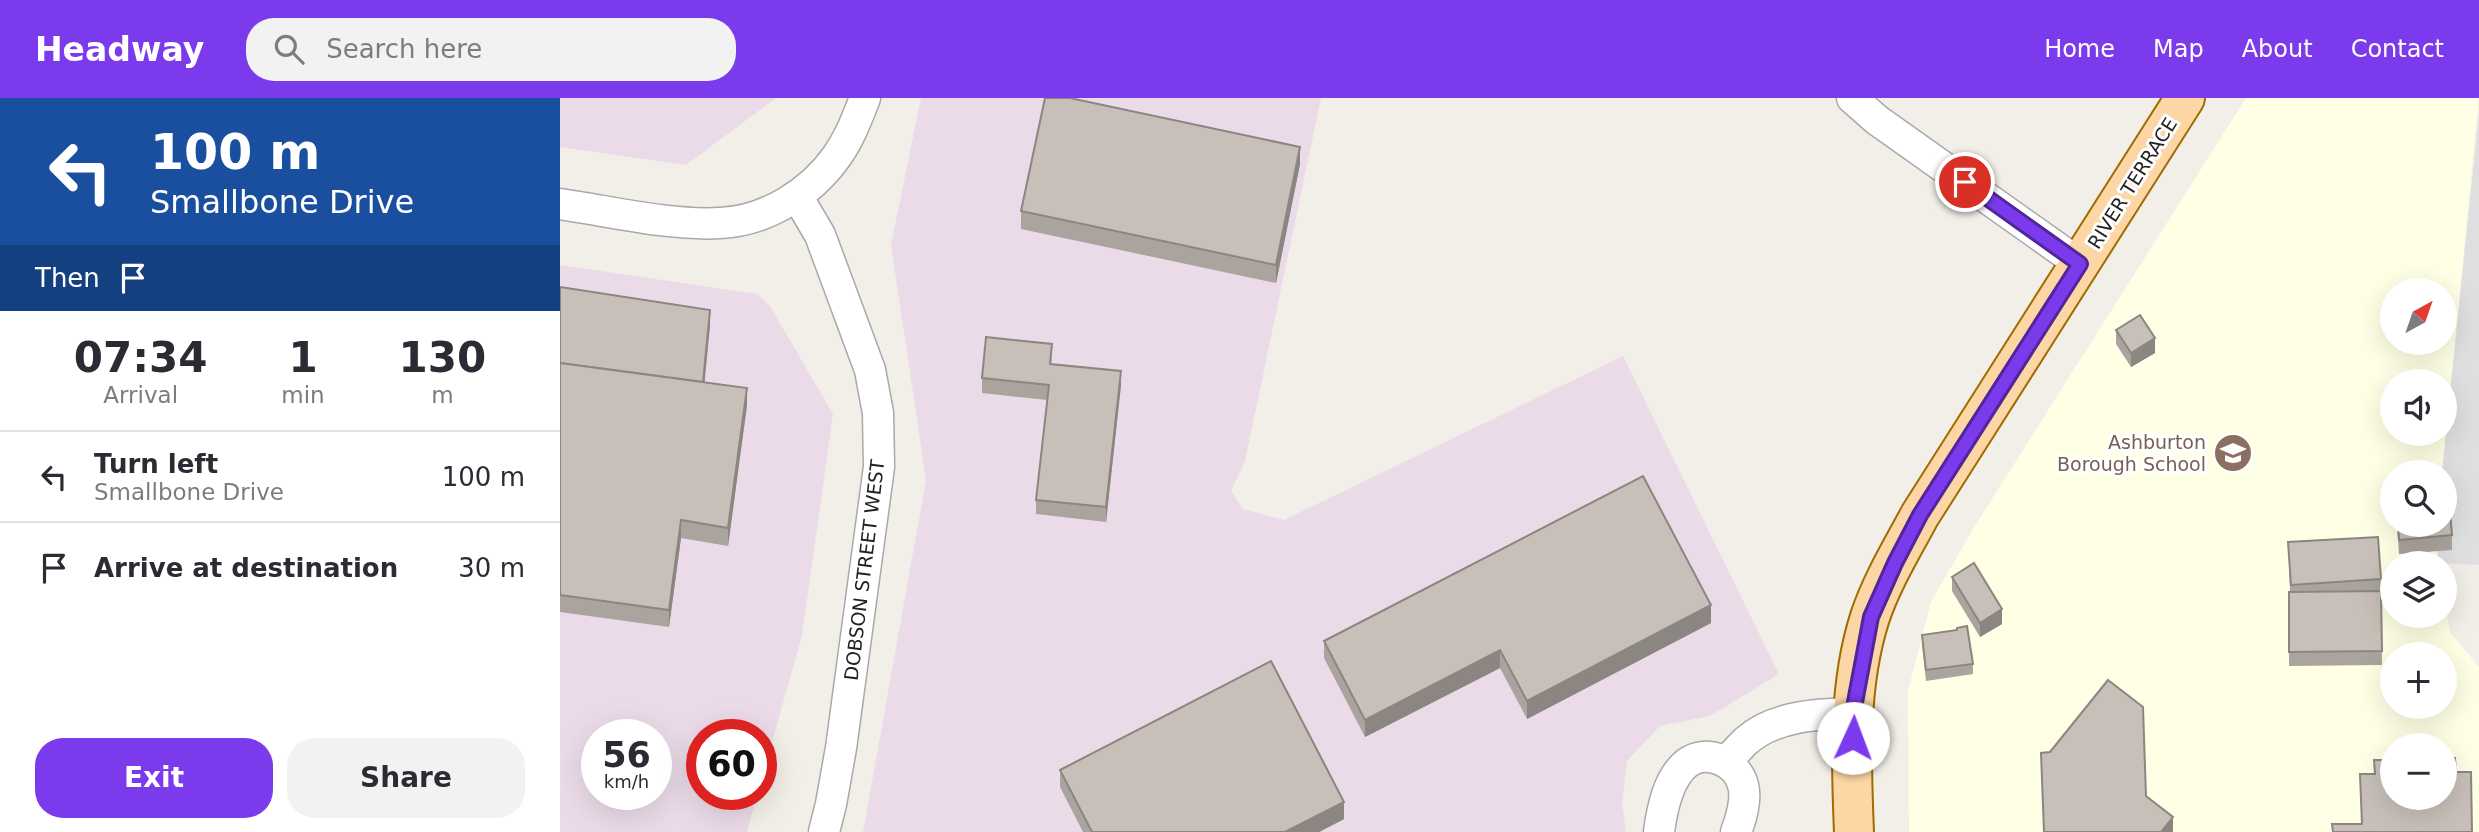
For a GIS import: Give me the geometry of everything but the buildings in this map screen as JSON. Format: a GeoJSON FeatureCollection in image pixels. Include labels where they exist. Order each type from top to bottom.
{"type":"FeatureCollection","features":[{"type":"Feature","properties":{"kind":"main road","name":"RIVER TERRACE"},"geometry":{"type":"LineString","coordinates":[[1854,832],[1853,713],[1871,617],[1895,563],[1920,515],[2185,98]]}},
{"type":"Feature","properties":{"kind":"street"},"geometry":{"type":"LineString","coordinates":[[560,204],[687,222],[721,223],[763,213],[797,196],[819,178],[853,130],[865,98]]}},
{"type":"Feature","properties":{"kind":"street"},"geometry":{"type":"LineString","coordinates":[[1852,98],[1877,120],[2080,264]]}},
{"type":"Feature","properties":{"kind":"street","name":"DOBSON STREET WEST"},"geometry":{"type":"LineString","coordinates":[[797,196],[820,235],[870,370],[878,413],[879,467],[841,748],[824,832]]}},
{"type":"Feature","properties":{"kind":"street"},"geometry":{"type":"LineString","coordinates":[[1726,762],[1748,740],[1776,725],[1811,715],[1853,713]]}},
{"type":"Feature","properties":{"kind":"street"},"geometry":{"type":"LineString","coordinates":[[1659,832],[1668,792],[1677,775],[1688,762],[1714,757],[1726,762],[1737,773],[1744,786],[1744,804],[1735,832]]}},
{"type":"Feature","properties":{"kind":"shaded area"},"geometry":{"type":"Polygon","coordinates":[[[560,98],[776,98],[686,165],[560,147],[560,98]]]}},
{"type":"Feature","properties":{"kind":"shaded area"},"geometry":{"type":"Polygon","coordinates":[[[921,98],[1321,98],[1245,461],[1231,491],[1243,509],[1284,520],[1623,356],[1779,674],[1710,716],[1660,726],[1627,761],[1622,804],[1626,832],[863,832],[926,480],[891,245],[921,98]]]}},
{"type":"Feature","properties":{"kind":"shaded area","name":"Ashburton Borough School"},"geometry":{"type":"Polygon","coordinates":[[[2246,98],[2479,98],[2457,320],[2457,278],[2380,278],[2380,355],[2454,355],[2452,369],[2380,369],[2380,446],[2445,446],[2443,460],[2380,460],[2380,537],[2436,537],[2437,551],[2380,551],[2380,628],[2449,628],[2479,667],[2479,832],[1909,832],[1908,691],[1931,602],[1973,529],[2246,98]]]}},
{"type":"Feature","properties":{"kind":"shaded area"},"geometry":{"type":"Polygon","coordinates":[[[2479,113],[2479,565],[2457,564],[2457,551],[2437,551],[2435,541],[2438,537],[2457,537],[2457,460],[2443,460],[2445,446],[2457,446],[2457,369],[2453,369],[2454,355],[2457,355],[2457,326],[2479,113]]]}},
{"type":"Feature","properties":{"kind":"shaded area"},"geometry":{"type":"Polygon","coordinates":[[[560,265],[757,294],[770,306],[833,414],[802,636],[777,724],[777,719],[686,719],[686,810],[753,810],[747,832],[560,832],[560,265]]]}},
{"type":"Feature","properties":{"kind":"place","name":"Ashburton Borough School"},"geometry":{"type":"Point","coordinates":[2233,453]}},
{"type":"Feature","properties":{"kind":"route"},"geometry":{"type":"LineString","coordinates":[[1853,738],[1853,713],[1871,617],[1895,563],[1920,515],[2080,264],[1965,182]]}}]}
